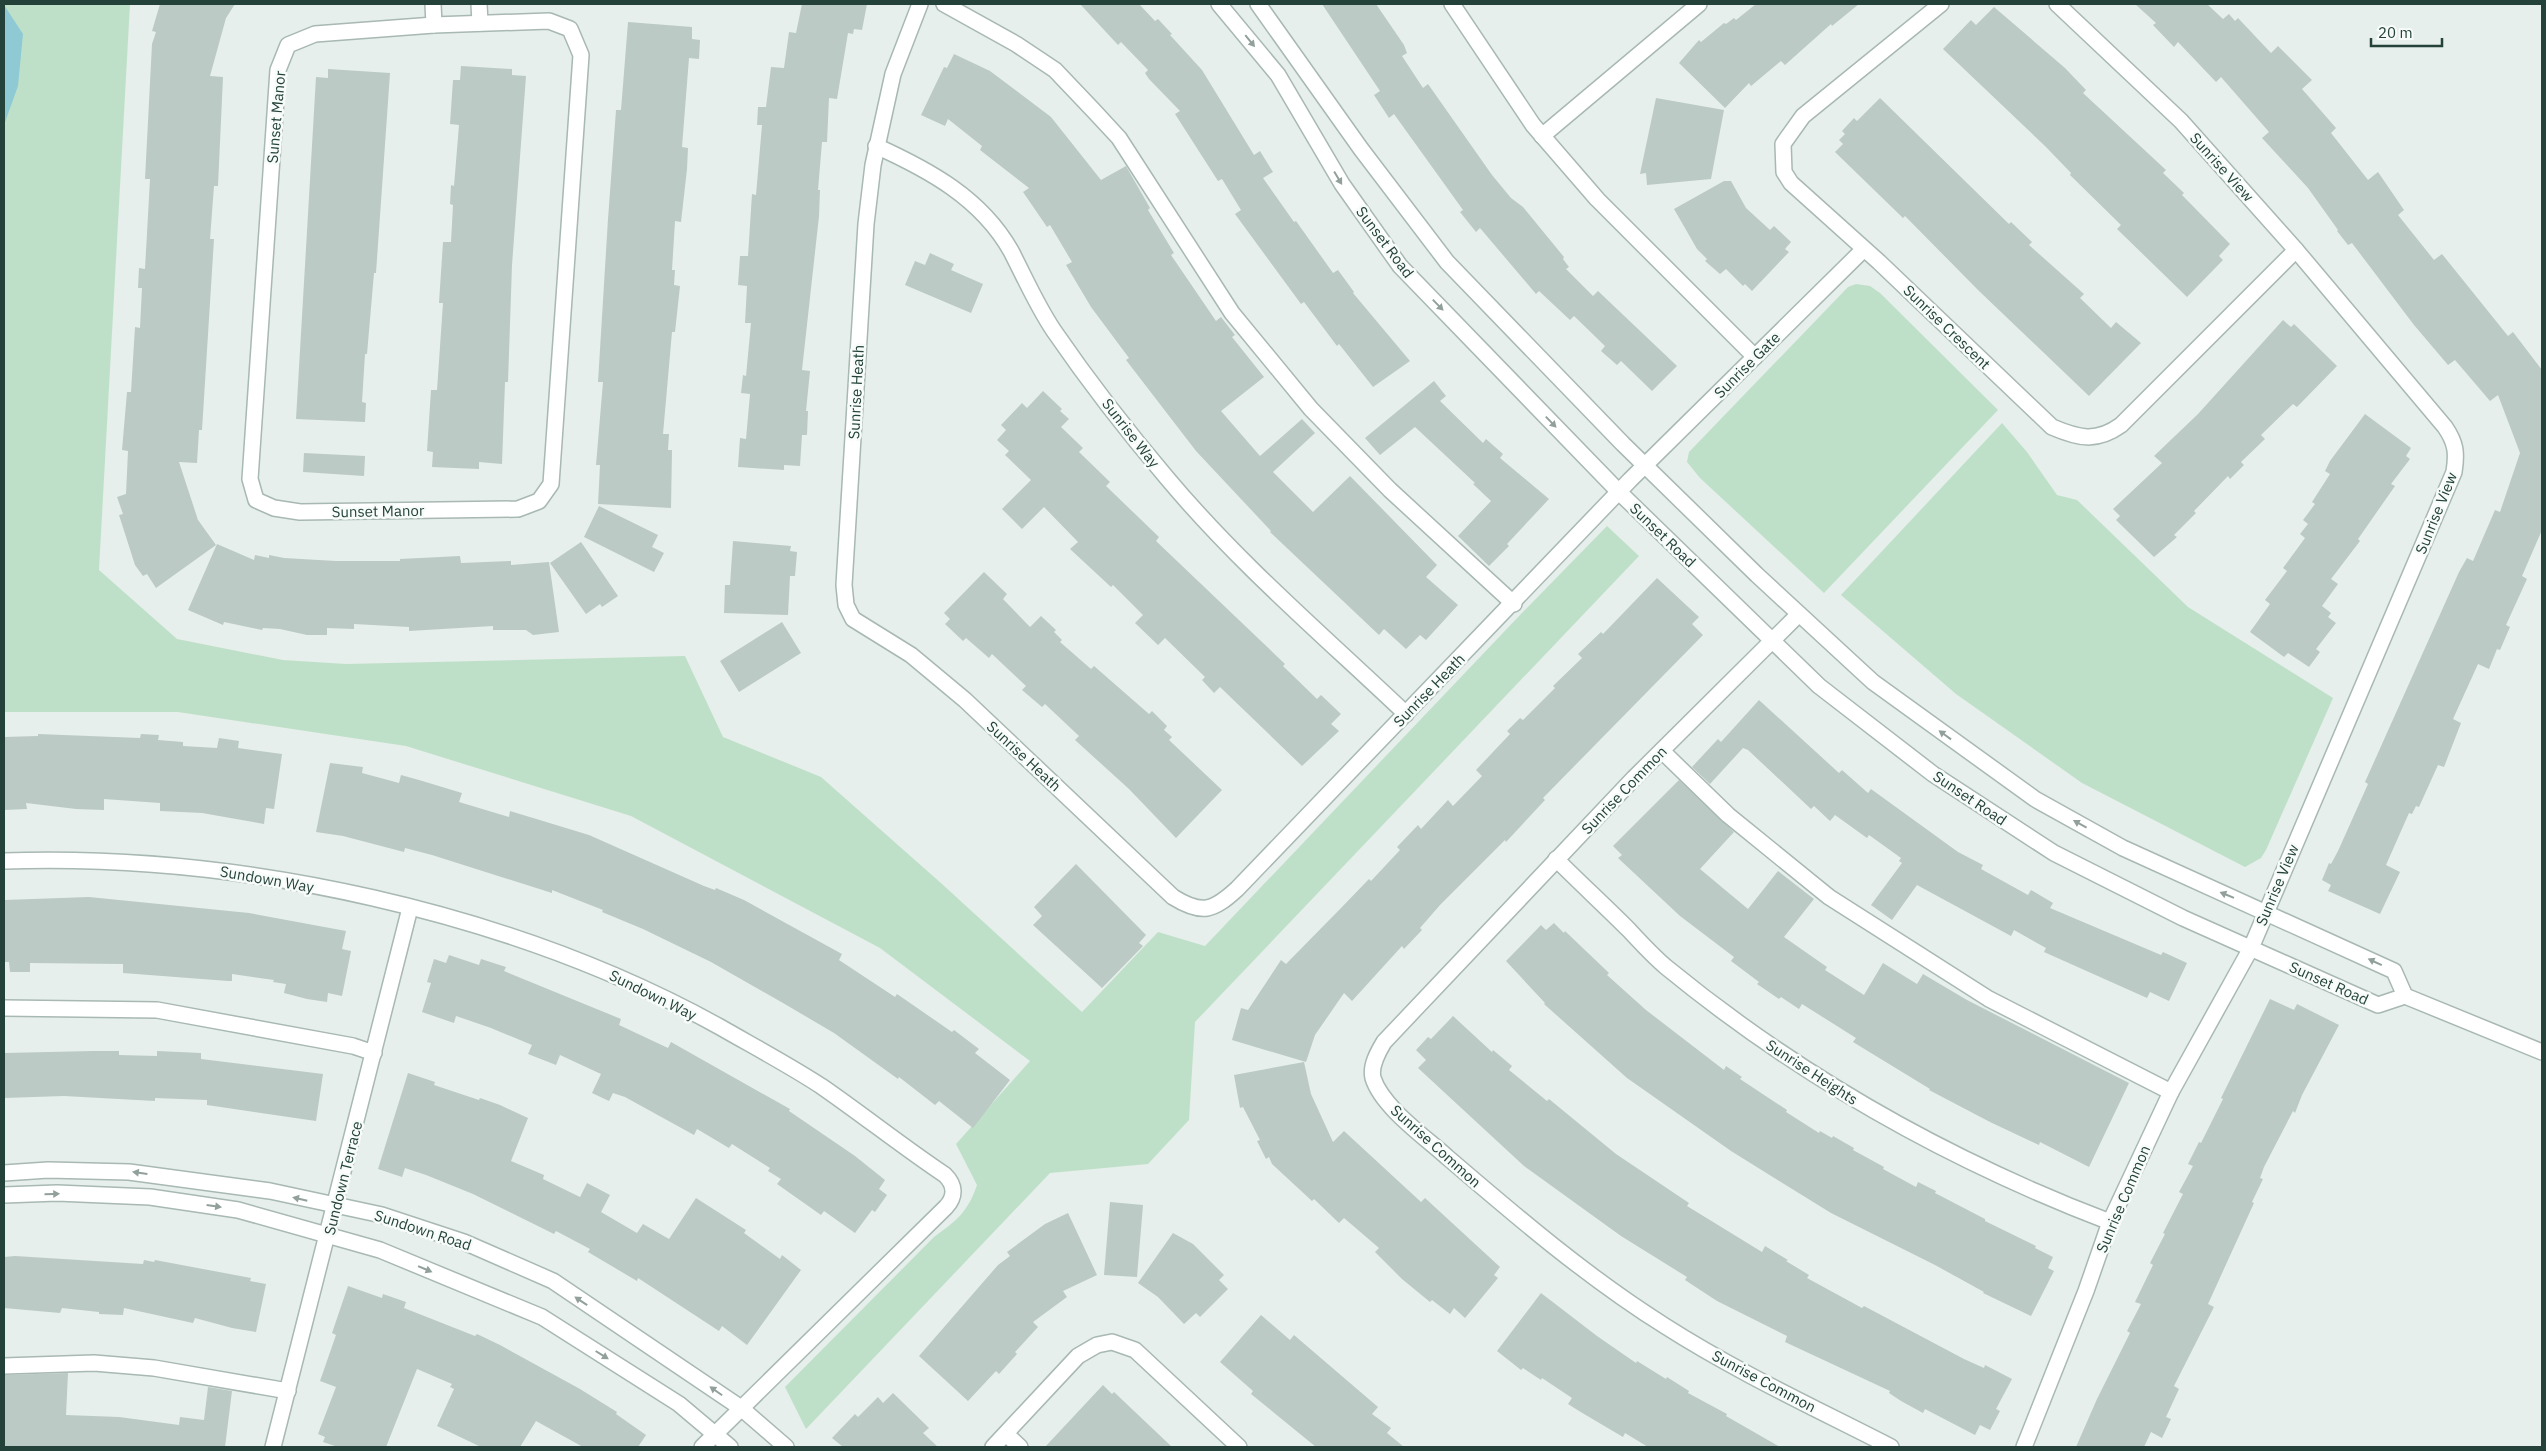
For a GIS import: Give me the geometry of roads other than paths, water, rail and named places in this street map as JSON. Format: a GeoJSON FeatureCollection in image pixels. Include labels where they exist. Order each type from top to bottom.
{"type":"FeatureCollection","features":[{"type":"Feature","properties":{"kind":"street"},"geometry":{"type":"LineString","coordinates":[[433,4],[434,25]]}},
{"type":"Feature","properties":{"kind":"street"},"geometry":{"type":"LineString","coordinates":[[480,4],[480,23]]}},
{"type":"Feature","properties":{"kind":"street","name":"Sunrise Heath"},"geometry":{"type":"LineString","coordinates":[[920,4],[893,74],[876,146],[866,224],[844,585],[846,605],[853,619],[904,651],[934,673],[1173,898],[1189,907],[1202,909],[1214,907],[1237,889],[1514,604],[1630,480]]}},
{"type":"Feature","properties":{"kind":"street"},"geometry":{"type":"LineString","coordinates":[[944,4],[1016,44],[1055,70],[1120,138],[1232,312],[1311,409],[1390,490],[1514,604]]}},
{"type":"Feature","properties":{"kind":"street","name":"Sunset Road"},"geometry":{"type":"LineString","coordinates":[[1220,4],[1278,75],[1342,184],[1400,266],[1619,492],[1819,686],[1875,731],[1993,815],[2054,853],[2184,918],[2378,1005],[2405,996]]}},
{"type":"Feature","properties":{"kind":"street"},"geometry":{"type":"LineString","coordinates":[[1258,4],[1361,148],[1447,262],[1645,465],[1799,614],[1873,682],[2034,799],[2123,848],[2266,911],[2394,971],[2405,996],[2542,1052]]}},
{"type":"Feature","properties":{"kind":"street"},"geometry":{"type":"LineString","coordinates":[[1452,4],[1542,136],[1598,199],[1755,357]]}},
{"type":"Feature","properties":{"kind":"street"},"geometry":{"type":"LineString","coordinates":[[1542,136],[1699,4]]}},
{"type":"Feature","properties":{"kind":"street","name":"Sunrise Crescent"},"geometry":{"type":"LineString","coordinates":[[1941,4],[1803,116],[1783,144],[1784,172],[1791,183],[1863,250],[1879,262],[2052,427],[2073,436],[2093,437],[2108,434],[2121,425],[2296,250]]}},
{"type":"Feature","properties":{"kind":"street","name":"Sunrise View"},"geometry":{"type":"LineString","coordinates":[[2057,4],[2181,121],[2296,250],[2445,427],[2454,440],[2457,454],[2454,472],[2250,948],[2171,1092]]}},
{"type":"Feature","properties":{"kind":"street","name":"Sunset Manor"},"geometry":{"type":"LineString","coordinates":[[549,21],[570,30],[581,55],[552,484],[539,501],[518,509],[300,512],[274,508],[256,500],[250,479],[278,70],[288,45],[316,34],[480,23],[549,21]]}},
{"type":"Feature","properties":{"kind":"street","name":"Sunrise Way"},"geometry":{"type":"LineString","coordinates":[[876,146],[915,164],[947,183],[986,218],[1010,250],[1053,329],[1123,424],[1168,479],[1244,562],[1406,714]]}},
{"type":"Feature","properties":{"kind":"street","name":"Sunrise Gate"},"geometry":{"type":"LineString","coordinates":[[1630,480],[1863,250]]}},
{"type":"Feature","properties":{"kind":"street","name":"Sunrise Common"},"geometry":{"type":"LineString","coordinates":[[1799,614],[1556,859],[1384,1042],[1375,1058],[1372,1076],[1383,1098],[1499,1202],[1589,1273],[1664,1326],[1743,1372],[1891,1447]]}},
{"type":"Feature","properties":{"kind":"street"},"geometry":{"type":"LineString","coordinates":[[1662,751],[1728,815],[1829,897],[1989,999],[2171,1092]]}},
{"type":"Feature","properties":{"kind":"street","name":"Sunrise Heights"},"geometry":{"type":"LineString","coordinates":[[1556,859],[1665,967],[1779,1051],[1868,1108],[1968,1160],[2052,1200],[2110,1222]]}},
{"type":"Feature","properties":{"kind":"street","name":"Sundown Way"},"geometry":{"type":"LineString","coordinates":[[4,861],[178,865],[240,873],[449,917],[590,965],[717,1026],[819,1085],[950,1180],[954,1191],[946,1207],[702,1447]]}},
{"type":"Feature","properties":{"kind":"street","name":"Sundown Terrace"},"geometry":{"type":"LineString","coordinates":[[273,1447],[328,1237],[410,908]]}},
{"type":"Feature","properties":{"kind":"street"},"geometry":{"type":"LineString","coordinates":[[4,1008],[157,1010],[352,1046],[374,1053]]}},
{"type":"Feature","properties":{"kind":"street","name":"Sunrise Common"},"geometry":{"type":"LineString","coordinates":[[2024,1447],[2086,1291],[2110,1222],[2171,1092]]}},
{"type":"Feature","properties":{"kind":"street","name":"Sundown Road"},"geometry":{"type":"LineString","coordinates":[[4,1172],[48,1170],[129,1172],[270,1192],[305,1201],[335,1204],[382,1216],[464,1242],[553,1282],[741,1408],[786,1447]]}},
{"type":"Feature","properties":{"kind":"street"},"geometry":{"type":"LineString","coordinates":[[4,1195],[56,1193],[150,1197],[238,1210],[328,1237],[380,1250],[542,1317],[679,1404],[730,1447]]}},
{"type":"Feature","properties":{"kind":"street"},"geometry":{"type":"LineString","coordinates":[[993,1447],[1078,1356],[1097,1345],[1112,1342],[1135,1350],[1239,1447]]}},
{"type":"Feature","properties":{"kind":"street"},"geometry":{"type":"LineString","coordinates":[[4,1366],[94,1363],[154,1368],[288,1391]]}},
{"type":"Feature","properties":{"kind":"street"},"geometry":{"type":"LineString","coordinates":[[1006,1434],[1020,1447]]}},
{"type":"Feature","properties":{"kind":"water"},"geometry":{"type":"Polygon","coordinates":[[[4,5],[23,34],[18,86],[4,125],[4,5]]]}}]}
